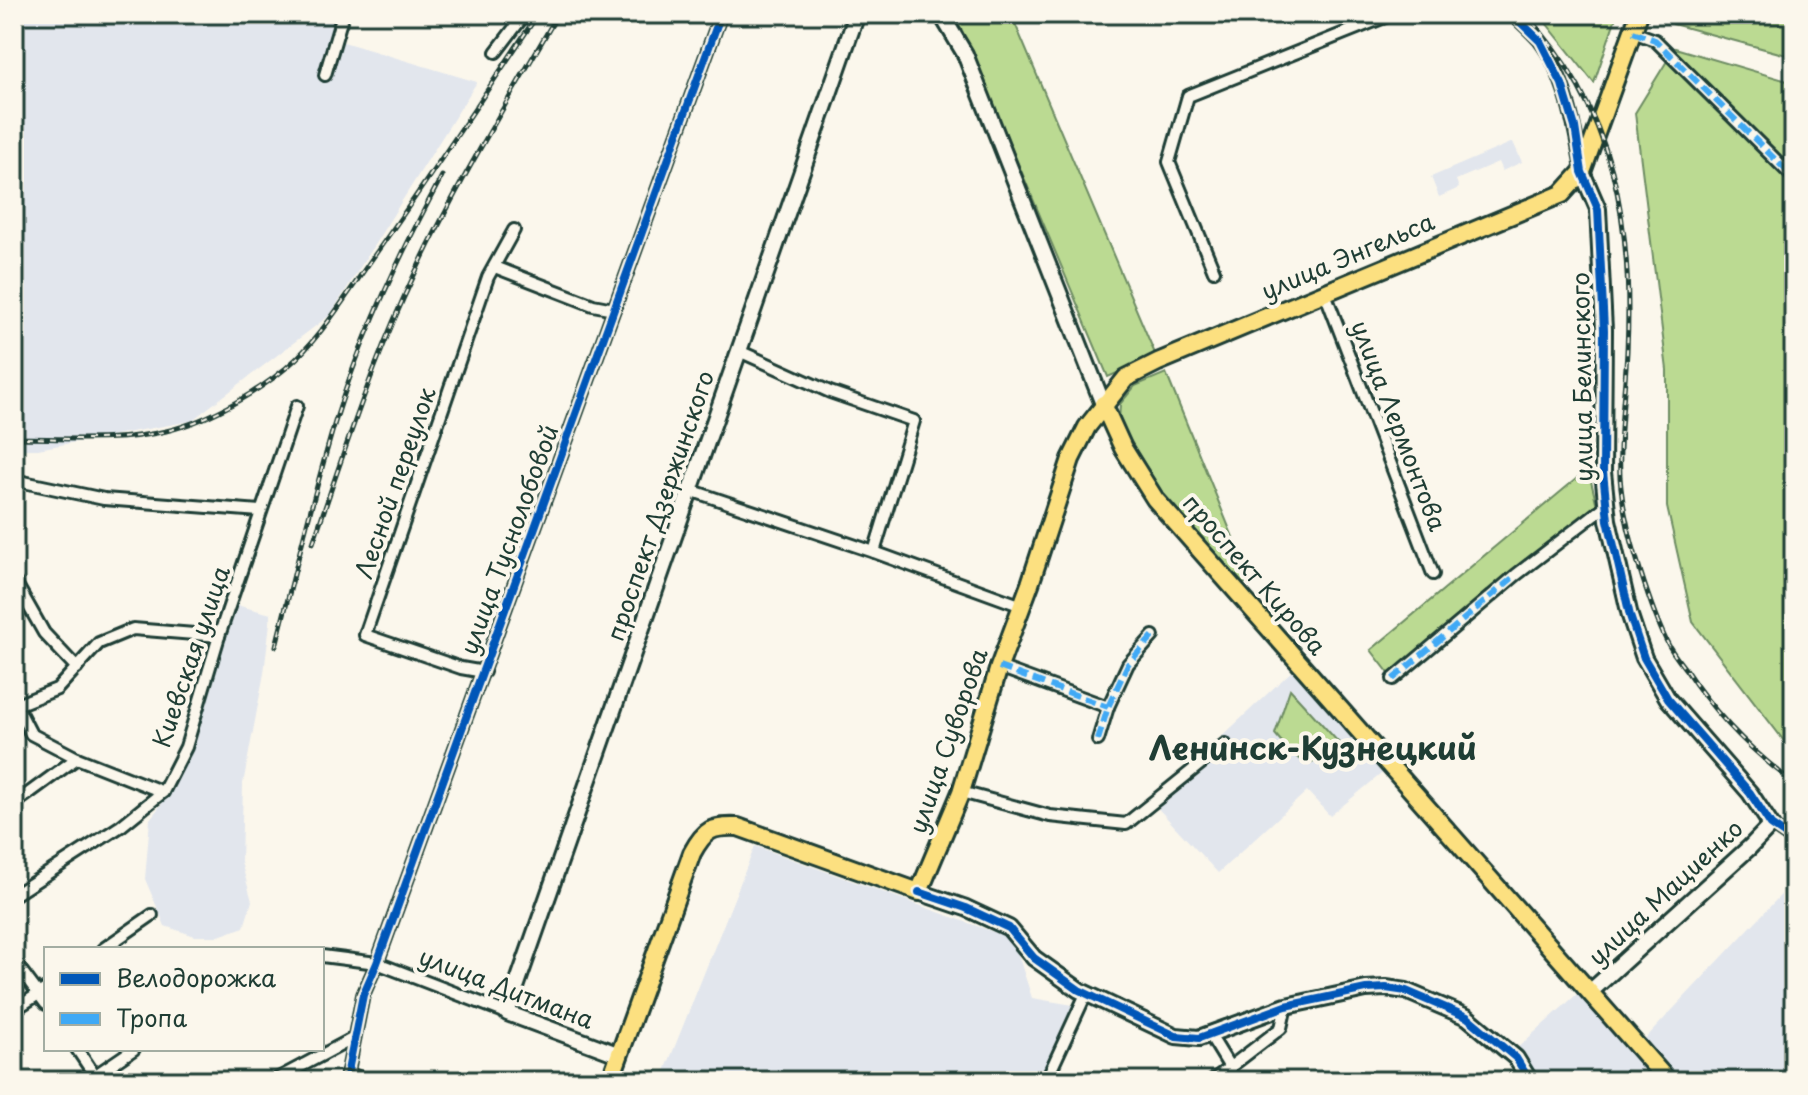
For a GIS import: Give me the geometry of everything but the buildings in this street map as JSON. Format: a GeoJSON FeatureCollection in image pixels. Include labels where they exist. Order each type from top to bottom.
{"type":"FeatureCollection","features":[{"type":"Feature","properties":{"kind":"main road"},"geometry":{"type":"LineString","coordinates":[[1582,172],[1639,14]]}},
{"type":"Feature","properties":{"kind":"main road","name":"улица Энгельса"},"geometry":{"type":"LineString","coordinates":[[1126,378],[1158,362],[1544,203],[1562,194],[1582,172]]}},
{"type":"Feature","properties":{"kind":"main road","name":"улица Суворова"},"geometry":{"type":"LineString","coordinates":[[919,892],[961,792],[999,667],[1071,459],[1087,427],[1126,378]]}},
{"type":"Feature","properties":{"kind":"main road","name":"проспект Кирова"},"geometry":{"type":"LineString","coordinates":[[1103,404],[1123,448],[1155,499],[1668,1081]]}},
{"type":"Feature","properties":{"kind":"main road"},"geometry":{"type":"LineString","coordinates":[[610,1081],[692,853],[701,836],[718,826],[738,827],[919,892]]}},
{"type":"Feature","properties":{"kind":"street"},"geometry":{"type":"LineString","coordinates":[[325,75],[343,14]]}},
{"type":"Feature","properties":{"kind":"street"},"geometry":{"type":"LineString","coordinates":[[496,52],[525,14]]}},
{"type":"Feature","properties":{"kind":"street","name":"улица Туснолобовой"},"geometry":{"type":"LineString","coordinates":[[347,1077],[363,995],[484,672],[721,14]]}},
{"type":"Feature","properties":{"kind":"street","name":"проспект Дзержинского"},"geometry":{"type":"LineString","coordinates":[[507,1013],[857,14]]}},
{"type":"Feature","properties":{"kind":"street","name":"проспект Кирова"},"geometry":{"type":"LineString","coordinates":[[941,14],[965,54],[1103,404]]}},
{"type":"Feature","properties":{"kind":"street"},"geometry":{"type":"LineString","coordinates":[[1214,271],[1169,162],[1188,96],[1392,14]]}},
{"type":"Feature","properties":{"kind":"street"},"geometry":{"type":"LineString","coordinates":[[1512,14],[1540,41],[1562,84],[1575,127],[1582,172]]}},
{"type":"Feature","properties":{"kind":"street"},"geometry":{"type":"LineString","coordinates":[[1633,32],[1655,40],[1794,178]]}},
{"type":"Feature","properties":{"kind":"street","name":"улица Белинского"},"geometry":{"type":"LineString","coordinates":[[1582,172],[1598,209],[1604,330],[1603,472],[1630,616],[1644,658],[1668,699],[1750,793],[1771,825]]}},
{"type":"Feature","properties":{"kind":"street","name":"Лесной переулок"},"geometry":{"type":"LineString","coordinates":[[484,672],[461,668],[365,635],[488,277],[514,230]]}},
{"type":"Feature","properties":{"kind":"street"},"geometry":{"type":"LineString","coordinates":[[495,267],[593,305],[614,309]]}},
{"type":"Feature","properties":{"kind":"street","name":"улица Лермонтова"},"geometry":{"type":"LineString","coordinates":[[1325,293],[1433,574]]}},
{"type":"Feature","properties":{"kind":"street"},"geometry":{"type":"LineString","coordinates":[[739,351],[830,392],[914,421],[874,552]]}},
{"type":"Feature","properties":{"kind":"street","name":"Киевская улица"},"geometry":{"type":"LineString","coordinates":[[14,895],[121,826],[163,792],[186,747],[219,636],[297,406]]}},
{"type":"Feature","properties":{"kind":"street"},"geometry":{"type":"LineString","coordinates":[[14,480],[104,499],[260,511]]}},
{"type":"Feature","properties":{"kind":"street"},"geometry":{"type":"LineString","coordinates":[[690,490],[1022,606]]}},
{"type":"Feature","properties":{"kind":"street"},"geometry":{"type":"LineString","coordinates":[[1393,679],[1516,575],[1607,505]]}},
{"type":"Feature","properties":{"kind":"street"},"geometry":{"type":"LineString","coordinates":[[14,580],[44,633],[77,668]]}},
{"type":"Feature","properties":{"kind":"street"},"geometry":{"type":"LineString","coordinates":[[163,792],[77,758],[31,734],[15,704],[57,689],[99,643],[133,629],[219,636]]}},
{"type":"Feature","properties":{"kind":"street"},"geometry":{"type":"LineString","coordinates":[[1098,740],[1108,707],[1128,664],[1153,636]]}},
{"type":"Feature","properties":{"kind":"street"},"geometry":{"type":"LineString","coordinates":[[999,667],[1108,707]]}},
{"type":"Feature","properties":{"kind":"street"},"geometry":{"type":"LineString","coordinates":[[961,792],[1050,816],[1126,824],[1225,744]]}},
{"type":"Feature","properties":{"kind":"street"},"geometry":{"type":"LineString","coordinates":[[14,804],[77,758]]}},
{"type":"Feature","properties":{"kind":"street"},"geometry":{"type":"LineString","coordinates":[[1771,825],[1794,841]]}},
{"type":"Feature","properties":{"kind":"street","name":"улица Мациенко"},"geometry":{"type":"LineString","coordinates":[[1590,992],[1771,825]]}},
{"type":"Feature","properties":{"kind":"street"},"geometry":{"type":"LineString","coordinates":[[919,892],[966,908],[1009,928],[1034,958],[1053,973],[1086,994],[1176,1036],[1199,1038],[1286,1006],[1366,989],[1386,988],[1406,991],[1467,1017],[1516,1058],[1530,1081]]}},
{"type":"Feature","properties":{"kind":"street"},"geometry":{"type":"LineString","coordinates":[[106,947],[152,915]]}},
{"type":"Feature","properties":{"kind":"street","name":"улица Дитмана"},"geometry":{"type":"LineString","coordinates":[[324,956],[377,963],[620,1055]]}},
{"type":"Feature","properties":{"kind":"street"},"geometry":{"type":"LineString","coordinates":[[14,961],[42,991],[14,1010]]}},
{"type":"Feature","properties":{"kind":"street"},"geometry":{"type":"LineString","coordinates":[[1050,1072],[1086,994]]}},
{"type":"Feature","properties":{"kind":"street"},"geometry":{"type":"LineString","coordinates":[[1212,1081],[1281,1028],[1286,1006]]}},
{"type":"Feature","properties":{"kind":"street"},"geometry":{"type":"LineString","coordinates":[[1210,1035],[1229,1066],[1233,1081]]}},
{"type":"Feature","properties":{"kind":"street"},"geometry":{"type":"LineString","coordinates":[[273,1081],[354,1038]]}},
{"type":"Feature","properties":{"kind":"street"},"geometry":{"type":"LineString","coordinates":[[78,1051],[94,1079],[131,1051]]}},
{"type":"Feature","properties":{"kind":"street"},"geometry":{"type":"LineString","coordinates":[[347,1077],[369,1081]]}},
{"type":"Feature","properties":{"kind":"shaded area"},"geometry":{"type":"Polygon","coordinates":[[[14,14],[345,14],[340,41],[477,82],[330,315],[191,421],[38,449],[14,449],[14,14]]]}},
{"type":"Feature","properties":{"kind":"shaded area"},"geometry":{"type":"Polygon","coordinates":[[[1513,142],[1522,162],[1502,171],[1498,162],[1456,180],[1459,188],[1439,197],[1431,177],[1513,142]]]}},
{"type":"Feature","properties":{"kind":"shaded area"},"geometry":{"type":"Polygon","coordinates":[[[236,605],[271,614],[264,673],[243,784],[241,862],[252,901],[244,927],[219,936],[195,936],[165,926],[145,879],[150,819],[174,788],[195,739],[215,653],[236,605]]]}},
{"type":"Feature","properties":{"kind":"shaded area"},"geometry":{"type":"Polygon","coordinates":[[[1295,668],[1386,770],[1330,816],[1307,791],[1218,873],[1152,802],[1295,668]]]}},
{"type":"Feature","properties":{"kind":"shaded area"},"geometry":{"type":"Polygon","coordinates":[[[755,846],[1013,939],[1032,998],[1073,1005],[1045,1081],[661,1081],[755,846]]]}},
{"type":"Feature","properties":{"kind":"shaded area"},"geometry":{"type":"Polygon","coordinates":[[[1794,881],[1794,1081],[1678,1081],[1643,1041],[1794,881]]]}},
{"type":"Feature","properties":{"kind":"shaded area"},"geometry":{"type":"Polygon","coordinates":[[[1577,994],[1645,1067],[1629,1081],[1537,1081],[1515,1050],[1577,994]]]}},
{"type":"Feature","properties":{"kind":"green space"},"geometry":{"type":"Polygon","coordinates":[[[955,14],[1011,14],[1156,356],[1108,377],[955,14]]]}},
{"type":"Feature","properties":{"kind":"green space"},"geometry":{"type":"Polygon","coordinates":[[[1539,14],[1617,14],[1594,83],[1539,14]]]}},
{"type":"Feature","properties":{"kind":"green space"},"geometry":{"type":"Polygon","coordinates":[[[1675,14],[1794,14],[1794,57],[1673,24],[1675,14]]]}},
{"type":"Feature","properties":{"kind":"green space"},"geometry":{"type":"Polygon","coordinates":[[[1675,48],[1794,83],[1794,754],[1693,622],[1667,507],[1667,370],[1635,113],[1675,48]]]}},
{"type":"Feature","properties":{"kind":"green space"},"geometry":{"type":"Polygon","coordinates":[[[1166,373],[1250,579],[1242,585],[1166,499],[1119,422],[1120,404],[1135,386],[1166,373]]]}},
{"type":"Feature","properties":{"kind":"green space"},"geometry":{"type":"Polygon","coordinates":[[[1588,469],[1598,510],[1395,681],[1371,650],[1588,469]]]}},
{"type":"Feature","properties":{"kind":"green space"},"geometry":{"type":"Polygon","coordinates":[[[1290,689],[1349,754],[1307,762],[1285,746],[1275,734],[1290,689]]]}},
{"type":"Feature","properties":{"kind":"railway"},"geometry":{"type":"LineString","coordinates":[[14,438],[110,438],[166,431],[218,412],[284,370],[338,308],[538,14]]}},
{"type":"Feature","properties":{"kind":"railway"},"geometry":{"type":"LineString","coordinates":[[313,543],[367,388],[404,297],[458,189],[558,14]]}},
{"type":"Feature","properties":{"kind":"railway"},"geometry":{"type":"LineString","coordinates":[[1525,14],[1580,89],[1612,171],[1621,214],[1628,304],[1620,477],[1629,530],[1650,601],[1670,648],[1709,702],[1749,745],[1794,783]]}},
{"type":"Feature","properties":{"kind":"railway"},"geometry":{"type":"LineString","coordinates":[[276,646],[345,390],[382,296],[442,176]]}},
{"type":"Feature","properties":{"kind":"marked path"},"geometry":{"type":"LineString","coordinates":[[1633,32],[1655,40],[1794,178]]}},
{"type":"Feature","properties":{"kind":"marked path"},"geometry":{"type":"LineString","coordinates":[[1393,679],[1516,575]]}},
{"type":"Feature","properties":{"kind":"marked path"},"geometry":{"type":"LineString","coordinates":[[1098,740],[1108,707],[1128,664],[1153,636]]}},
{"type":"Feature","properties":{"kind":"marked path"},"geometry":{"type":"LineString","coordinates":[[999,667],[1108,707]]}},
{"type":"Feature","properties":{"kind":"cycle path"},"geometry":{"type":"LineString","coordinates":[[346,1081],[363,995],[721,14]]}},
{"type":"Feature","properties":{"kind":"cycle path"},"geometry":{"type":"LineString","coordinates":[[1512,14],[1540,41],[1562,84],[1575,127],[1582,172],[1598,209],[1604,330],[1603,472],[1608,520],[1630,616],[1644,658],[1668,699],[1750,793],[1771,825],[1794,841]]}},
{"type":"Feature","properties":{"kind":"cycle path"},"geometry":{"type":"LineString","coordinates":[[919,892],[966,908],[1009,928],[1034,958],[1079,990],[1176,1036],[1199,1038],[1286,1006],[1366,989],[1386,988],[1406,991],[1467,1017],[1516,1058],[1530,1081]]}},
{"type":"Feature","properties":{"kind":"district","name":"Ленинск-Кузнецкий"},"geometry":{"type":"Point","coordinates":[1313,749]}}]}
